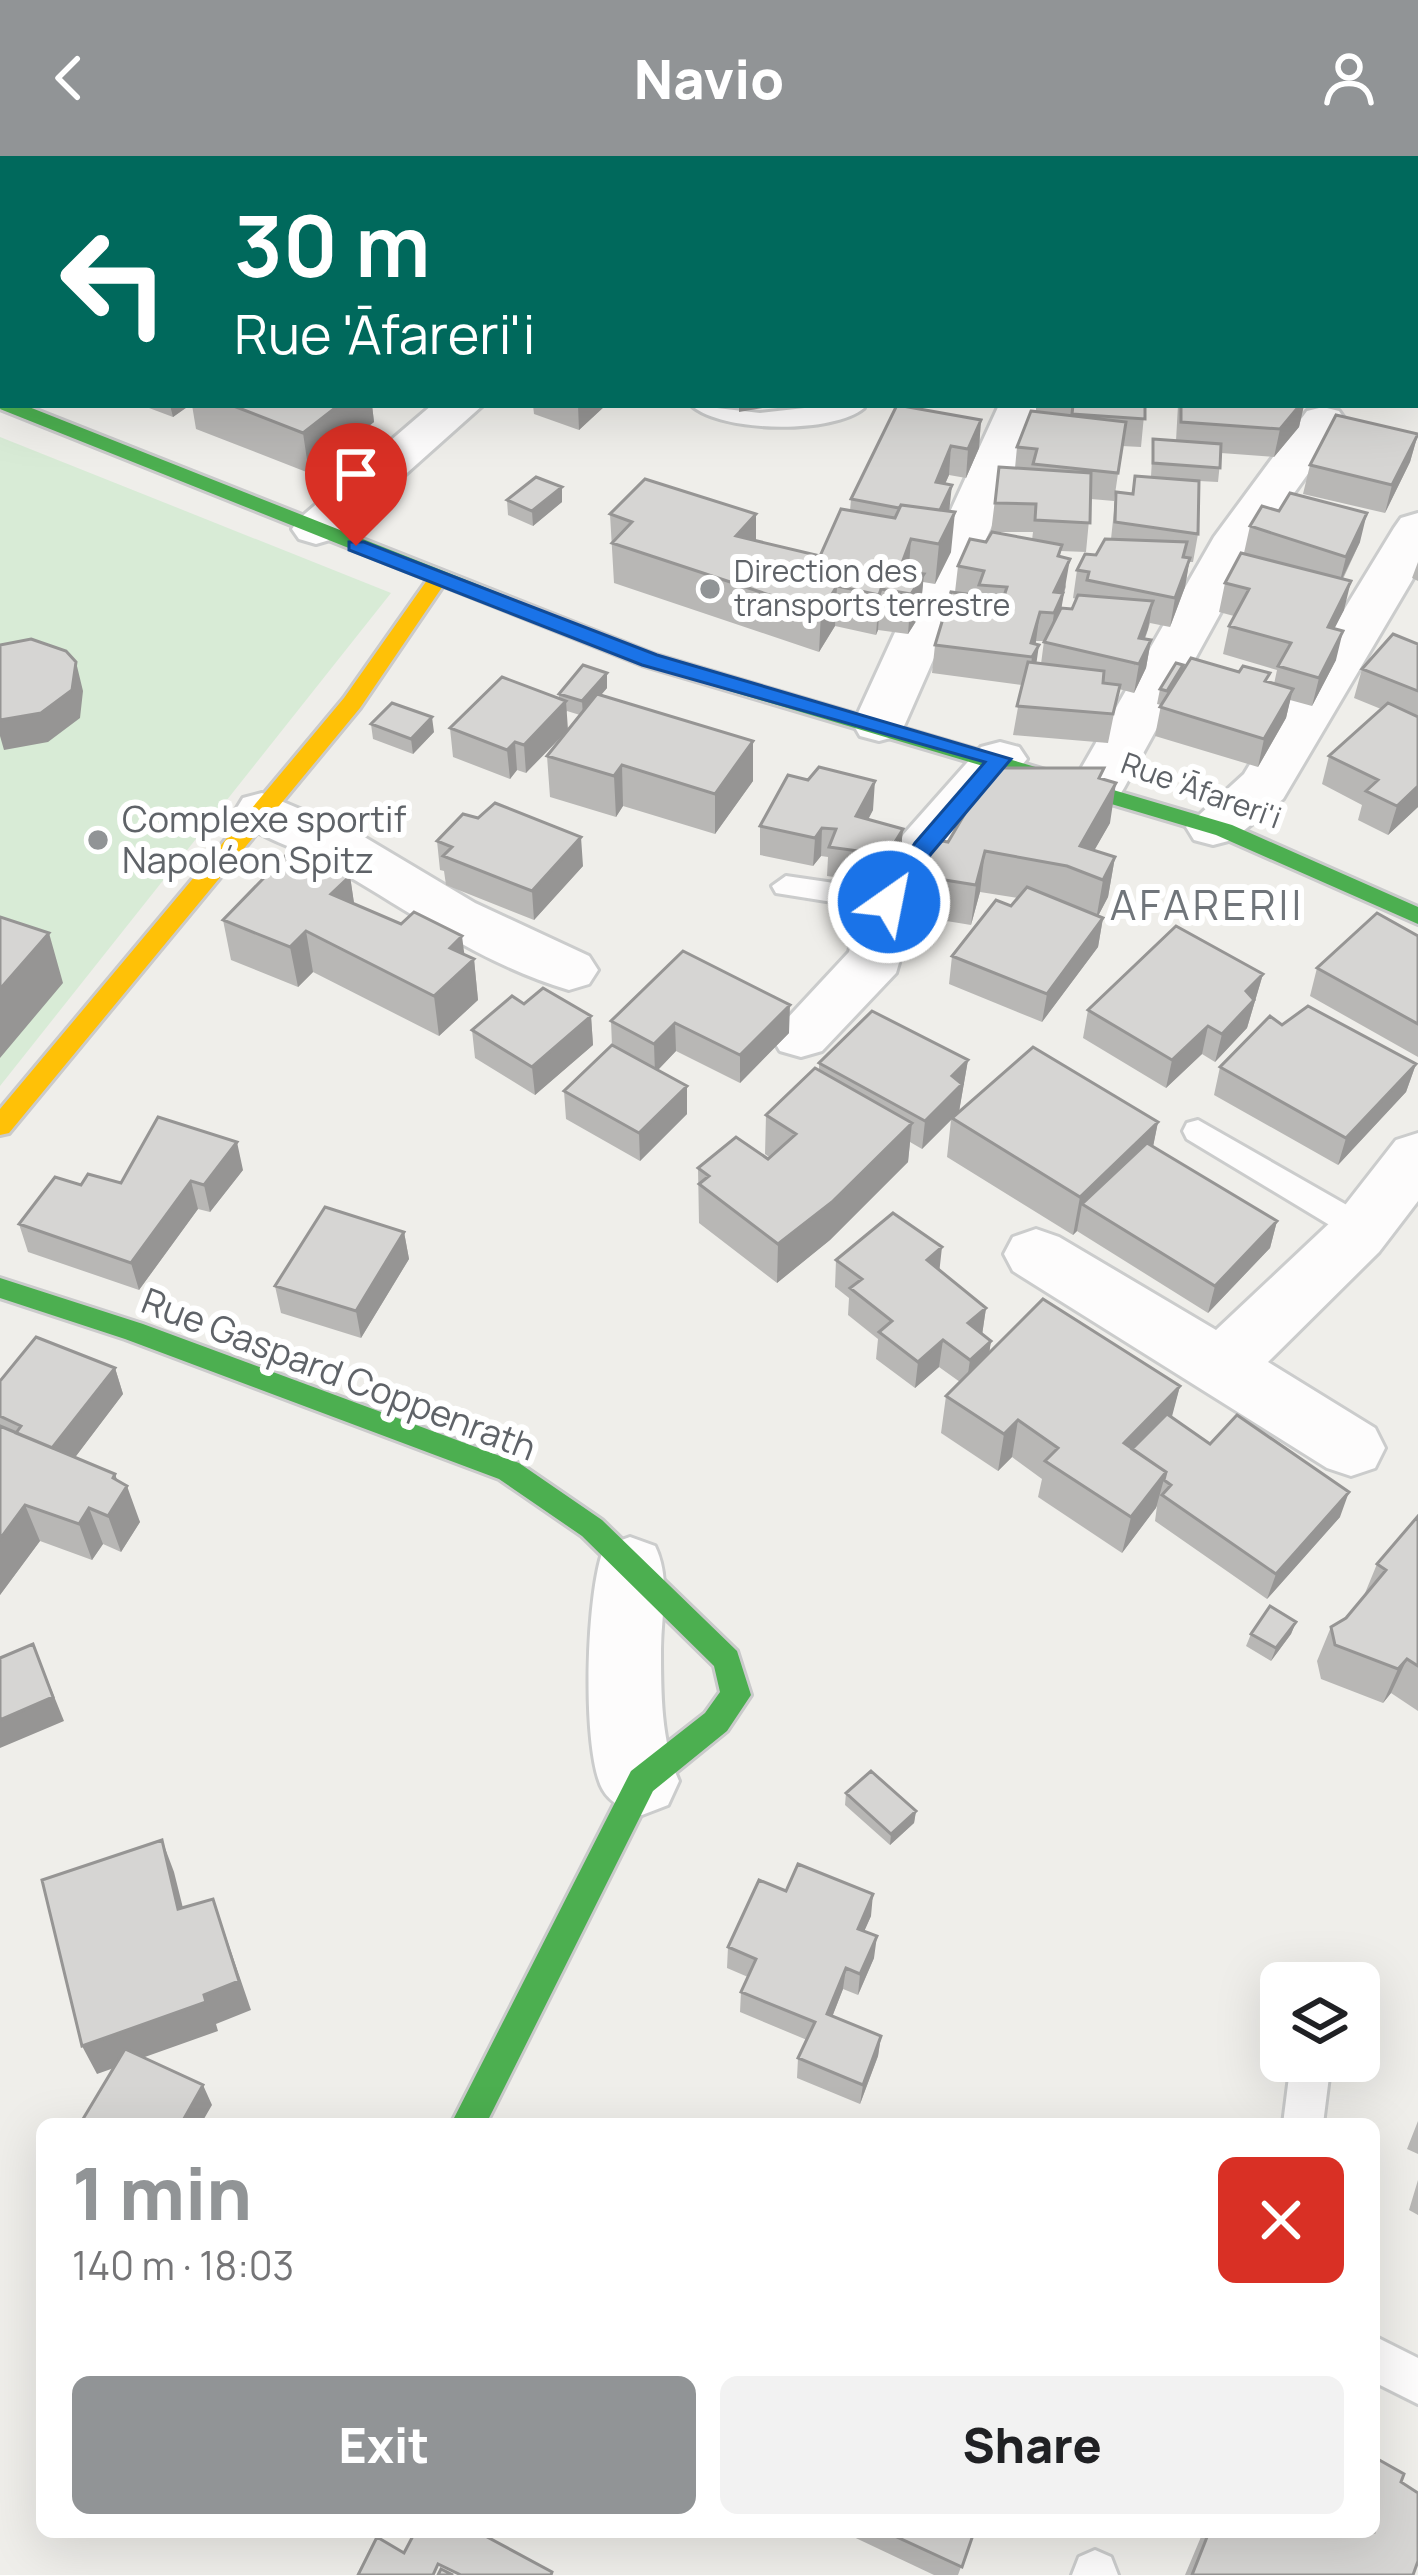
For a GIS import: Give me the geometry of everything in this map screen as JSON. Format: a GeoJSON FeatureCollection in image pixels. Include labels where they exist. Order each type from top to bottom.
{"type":"FeatureCollection","features":[{"type":"Feature","properties":{"kind":"street","name":"Rue 'Āfareri'i"},"geometry":{"type":"LineString","coordinates":[[13,408],[437,580],[650,660],[1000,759],[1213,826],[1418,916]]}},
{"type":"Feature","properties":{"kind":"street"},"geometry":{"type":"LineString","coordinates":[[316,529],[457,408]]}},
{"type":"Feature","properties":{"kind":"street"},"geometry":{"type":"LineString","coordinates":[[879,724],[1021,408]]}},
{"type":"Feature","properties":{"kind":"street"},"geometry":{"type":"LineString","coordinates":[[1097,788],[1238,537],[1323,421]]}},
{"type":"Feature","properties":{"kind":"street"},"geometry":{"type":"LineString","coordinates":[[1213,826],[1264,786],[1418,528]]}},
{"type":"Feature","properties":{"kind":"street"},"geometry":{"type":"LineString","coordinates":[[0,1126],[352,703],[437,580]]}},
{"type":"Feature","properties":{"kind":"street"},"geometry":{"type":"LineString","coordinates":[[801,1036],[876,959],[889,902],[923,848],[1000,759]]}},
{"type":"Feature","properties":{"kind":"street"},"geometry":{"type":"LineString","coordinates":[[262,811],[341,848],[454,917],[569,970]]}},
{"type":"Feature","properties":{"kind":"street"},"geometry":{"type":"LineString","coordinates":[[1221,1366],[1362,1229],[1418,1156]]}},
{"type":"Feature","properties":{"kind":"street"},"geometry":{"type":"LineString","coordinates":[[1036,1254],[1351,1448]]}},
{"type":"Feature","properties":{"kind":"street","name":"Rue Gaspard Coppenrath"},"geometry":{"type":"LineString","coordinates":[[0,1288],[134,1331],[508,1471],[592,1528],[727,1660],[736,1695],[716,1722],[642,1781]]}},
{"type":"Feature","properties":{"kind":"street"},"geometry":{"type":"LineString","coordinates":[[471,2118],[642,1781],[631,1771],[626,1712],[630,1567]]}},
{"type":"Feature","properties":{"kind":"lane"},"geometry":{"type":"LineString","coordinates":[[710,408],[739,420],[770,424],[852,408]]}},
{"type":"Feature","properties":{"kind":"lane"},"geometry":{"type":"LineString","coordinates":[[786,886],[889,902]]}},
{"type":"Feature","properties":{"kind":"lane"},"geometry":{"type":"LineString","coordinates":[[1198,1131],[1362,1229]]}},
{"type":"Feature","properties":{"kind":"lane"},"geometry":{"type":"LineString","coordinates":[[1304,2118],[1308,2082]]}},
{"type":"Feature","properties":{"kind":"lane"},"geometry":{"type":"LineString","coordinates":[[1380,2361],[1418,2382]]}},
{"type":"Feature","properties":{"kind":"green space","name":"Complexe sportif Napoléon Spitz"},"geometry":{"type":"Polygon","coordinates":[[[0,437],[391,593],[0,1086],[0,437]]]}},
{"type":"Feature","properties":{"kind":"building"},"geometry":{"type":"Polygon","coordinates":[[[239,408],[335,408],[303,433],[239,408]]]}},
{"type":"Feature","properties":{"kind":"building"},"geometry":{"type":"Polygon","coordinates":[[[896,408],[981,420],[968,449],[951,446],[936,482],[952,485],[940,510],[851,499],[896,408]]]}},
{"type":"Feature","properties":{"kind":"building"},"geometry":{"type":"Polygon","coordinates":[[[1073,408],[1145,408],[1145,419],[1072,414],[1073,408]]]}},
{"type":"Feature","properties":{"kind":"building"},"geometry":{"type":"Polygon","coordinates":[[[1181,408],[1298,408],[1280,429],[1181,422],[1181,408]]]}},
{"type":"Feature","properties":{"kind":"building"},"geometry":{"type":"Polygon","coordinates":[[[1031,411],[1126,422],[1118,473],[1033,464],[1037,449],[1017,447],[1031,411]]]}},
{"type":"Feature","properties":{"kind":"building"},"geometry":{"type":"Polygon","coordinates":[[[1336,415],[1418,434],[1392,485],[1310,465],[1336,415]]]}},
{"type":"Feature","properties":{"kind":"building"},"geometry":{"type":"Polygon","coordinates":[[[1153,439],[1221,444],[1220,468],[1153,463],[1153,439]]]}},
{"type":"Feature","properties":{"kind":"building"},"geometry":{"type":"Polygon","coordinates":[[[999,467],[1091,473],[1090,523],[1035,520],[1036,504],[995,503],[999,467]]]}},
{"type":"Feature","properties":{"kind":"building"},"geometry":{"type":"Polygon","coordinates":[[[1135,476],[1199,481],[1198,534],[1115,522],[1116,492],[1133,494],[1135,476]]]}},
{"type":"Feature","properties":{"kind":"building"},"geometry":{"type":"Polygon","coordinates":[[[536,477],[562,487],[532,511],[507,500],[536,477]]]}},
{"type":"Feature","properties":{"kind":"building"},"geometry":{"type":"Polygon","coordinates":[[[645,479],[756,514],[736,536],[820,556],[841,509],[895,518],[901,505],[955,512],[939,544],[911,539],[899,571],[924,574],[911,594],[881,589],[879,595],[837,586],[821,612],[612,543],[632,522],[610,514],[645,479]]]}},
{"type":"Feature","properties":{"kind":"building"},"geometry":{"type":"Polygon","coordinates":[[[1290,493],[1367,513],[1346,557],[1250,526],[1262,506],[1279,511],[1290,493]]]}},
{"type":"Feature","properties":{"kind":"building"},"geometry":{"type":"Polygon","coordinates":[[[992,532],[1062,545],[1058,556],[1070,559],[1054,592],[1063,593],[1054,613],[1040,612],[1031,643],[1039,645],[1032,657],[935,645],[951,592],[1003,599],[1007,587],[979,585],[984,571],[958,566],[970,539],[986,542],[992,532]]]}},
{"type":"Feature","properties":{"kind":"building"},"geometry":{"type":"Polygon","coordinates":[[[1105,539],[1187,542],[1183,557],[1190,558],[1175,598],[1087,580],[1089,572],[1077,570],[1085,554],[1096,555],[1105,539]]]}},
{"type":"Feature","properties":{"kind":"building"},"geometry":{"type":"Polygon","coordinates":[[[1241,553],[1351,581],[1328,627],[1343,631],[1319,678],[1278,666],[1291,643],[1229,626],[1249,589],[1225,583],[1241,553]]]}},
{"type":"Feature","properties":{"kind":"building"},"geometry":{"type":"Polygon","coordinates":[[[1078,595],[1153,601],[1139,638],[1151,640],[1139,664],[1044,642],[1061,608],[1072,609],[1078,595]]]}},
{"type":"Feature","properties":{"kind":"building"},"geometry":{"type":"Polygon","coordinates":[[[1393,634],[1418,644],[1418,691],[1362,669],[1393,634]]]}},
{"type":"Feature","properties":{"kind":"building"},"geometry":{"type":"Polygon","coordinates":[[[31,639],[66,651],[76,662],[72,690],[41,713],[0,720],[0,645],[31,639]]]}},
{"type":"Feature","properties":{"kind":"building"},"geometry":{"type":"Polygon","coordinates":[[[1191,658],[1239,672],[1243,666],[1270,673],[1265,681],[1293,689],[1264,739],[1160,707],[1191,658]]]}},
{"type":"Feature","properties":{"kind":"building"},"geometry":{"type":"Polygon","coordinates":[[[1028,662],[1104,671],[1103,683],[1120,685],[1113,714],[1017,706],[1028,662]]]}},
{"type":"Feature","properties":{"kind":"building"},"geometry":{"type":"Polygon","coordinates":[[[1176,663],[1183,665],[1167,691],[1160,689],[1176,663]]]}},
{"type":"Feature","properties":{"kind":"building"},"geometry":{"type":"Polygon","coordinates":[[[583,665],[607,673],[582,701],[559,694],[583,665]]]}},
{"type":"Feature","properties":{"kind":"building"},"geometry":{"type":"Polygon","coordinates":[[[502,677],[566,701],[524,745],[515,742],[507,750],[450,728],[502,677]]]}},
{"type":"Feature","properties":{"kind":"building"},"geometry":{"type":"Polygon","coordinates":[[[597,694],[753,741],[715,794],[622,765],[614,776],[547,756],[597,694]]]}},
{"type":"Feature","properties":{"kind":"building"},"geometry":{"type":"Polygon","coordinates":[[[392,703],[432,717],[411,739],[371,724],[392,703]]]}},
{"type":"Feature","properties":{"kind":"building"},"geometry":{"type":"Polygon","coordinates":[[[1388,703],[1418,717],[1418,786],[1397,806],[1366,791],[1378,780],[1329,756],[1388,703]]]}},
{"type":"Feature","properties":{"kind":"building"},"geometry":{"type":"Polygon","coordinates":[[[819,767],[875,781],[856,816],[903,829],[887,855],[829,847],[836,829],[822,828],[815,838],[760,826],[788,775],[808,780],[819,767]]]}},
{"type":"Feature","properties":{"kind":"building"},"geometry":{"type":"Polygon","coordinates":[[[992,768],[1104,768],[1099,778],[1116,783],[1080,846],[1115,857],[1103,880],[1067,866],[985,851],[976,885],[920,876],[931,839],[948,842],[992,768]]]}},
{"type":"Feature","properties":{"kind":"building"},"geometry":{"type":"Polygon","coordinates":[[[495,803],[581,837],[532,891],[443,856],[452,847],[437,841],[463,814],[478,818],[495,803]]]}},
{"type":"Feature","properties":{"kind":"building"},"geometry":{"type":"Polygon","coordinates":[[[289,852],[350,876],[331,894],[401,924],[414,912],[462,936],[450,948],[474,959],[434,996],[306,931],[290,947],[223,920],[289,852]]]}},
{"type":"Feature","properties":{"kind":"building"},"geometry":{"type":"Polygon","coordinates":[[[1027,887],[1103,918],[1047,994],[952,956],[996,900],[1011,906],[1027,887]]]}},
{"type":"Feature","properties":{"kind":"building"},"geometry":{"type":"Polygon","coordinates":[[[1377,913],[1418,936],[1418,1024],[1317,968],[1377,913]]]}},
{"type":"Feature","properties":{"kind":"building"},"geometry":{"type":"Polygon","coordinates":[[[0,917],[49,933],[0,989],[0,917]]]}},
{"type":"Feature","properties":{"kind":"building"},"geometry":{"type":"Polygon","coordinates":[[[1176,926],[1263,974],[1246,991],[1254,1000],[1222,1034],[1208,1026],[1172,1060],[1088,1010],[1176,926]]]}},
{"type":"Feature","properties":{"kind":"building"},"geometry":{"type":"Polygon","coordinates":[[[683,951],[790,1005],[740,1055],[675,1023],[654,1044],[611,1021],[683,951]]]}},
{"type":"Feature","properties":{"kind":"building"},"geometry":{"type":"Polygon","coordinates":[[[543,988],[591,1016],[532,1067],[472,1030],[512,996],[524,1004],[543,988]]]}},
{"type":"Feature","properties":{"kind":"building"},"geometry":{"type":"Polygon","coordinates":[[[1308,1006],[1416,1064],[1346,1138],[1220,1067],[1270,1016],[1282,1025],[1308,1006]]]}},
{"type":"Feature","properties":{"kind":"building"},"geometry":{"type":"Polygon","coordinates":[[[872,1011],[968,1060],[952,1076],[962,1084],[925,1121],[819,1063],[872,1011]]]}},
{"type":"Feature","properties":{"kind":"building"},"geometry":{"type":"Polygon","coordinates":[[[612,1045],[687,1086],[639,1133],[564,1091],[612,1045]]]}},
{"type":"Feature","properties":{"kind":"building"},"geometry":{"type":"Polygon","coordinates":[[[1033,1047],[1158,1122],[1080,1197],[952,1118],[1033,1047]]]}},
{"type":"Feature","properties":{"kind":"building"},"geometry":{"type":"Polygon","coordinates":[[[815,1068],[912,1123],[832,1202],[778,1244],[699,1184],[709,1176],[698,1168],[736,1137],[768,1159],[796,1134],[766,1115],[815,1068]]]}},
{"type":"Feature","properties":{"kind":"building"},"geometry":{"type":"Polygon","coordinates":[[[158,1117],[237,1142],[204,1185],[191,1181],[131,1263],[19,1224],[55,1177],[81,1185],[88,1174],[121,1183],[158,1117]]]}},
{"type":"Feature","properties":{"kind":"building"},"geometry":{"type":"Polygon","coordinates":[[[1147,1143],[1277,1221],[1215,1286],[1082,1204],[1147,1143]]]}},
{"type":"Feature","properties":{"kind":"building"},"geometry":{"type":"Polygon","coordinates":[[[325,1207],[404,1232],[356,1311],[275,1286],[325,1207]]]}},
{"type":"Feature","properties":{"kind":"building"},"geometry":{"type":"Polygon","coordinates":[[[893,1213],[942,1247],[927,1260],[986,1308],[968,1323],[991,1341],[970,1360],[943,1340],[918,1362],[879,1332],[892,1321],[850,1288],[862,1279],[836,1260],[893,1213]]]}},
{"type":"Feature","properties":{"kind":"building"},"geometry":{"type":"Polygon","coordinates":[[[1043,1299],[1180,1386],[1124,1443],[1166,1472],[1131,1517],[1045,1461],[1058,1448],[1018,1420],[1004,1434],[946,1396],[1043,1299]]]}},
{"type":"Feature","properties":{"kind":"building"},"geometry":{"type":"Polygon","coordinates":[[[36,1337],[115,1368],[52,1448],[16,1433],[21,1426],[0,1416],[0,1381],[36,1337]]]}},
{"type":"Feature","properties":{"kind":"building"},"geometry":{"type":"Polygon","coordinates":[[[1167,1414],[1210,1444],[1237,1415],[1349,1492],[1276,1574],[1162,1495],[1171,1485],[1164,1480],[1166,1472],[1132,1449],[1167,1414]]]}},
{"type":"Feature","properties":{"kind":"building"},"geometry":{"type":"Polygon","coordinates":[[[0,1426],[115,1474],[113,1478],[127,1486],[108,1516],[89,1508],[79,1524],[25,1505],[0,1539],[0,1426]]]}},
{"type":"Feature","properties":{"kind":"building"},"geometry":{"type":"Polygon","coordinates":[[[1418,1516],[1418,1666],[1407,1659],[1398,1669],[1335,1645],[1331,1627],[1346,1618],[1386,1570],[1377,1564],[1418,1516]]]}},
{"type":"Feature","properties":{"kind":"building"},"geometry":{"type":"Polygon","coordinates":[[[1270,1606],[1296,1622],[1276,1648],[1251,1634],[1270,1606]]]}},
{"type":"Feature","properties":{"kind":"building"},"geometry":{"type":"Polygon","coordinates":[[[33,1644],[53,1697],[0,1720],[0,1658],[33,1644]]]}},
{"type":"Feature","properties":{"kind":"building"},"geometry":{"type":"Polygon","coordinates":[[[871,1771],[916,1811],[891,1834],[846,1793],[871,1771]]]}},
{"type":"Feature","properties":{"kind":"building"},"geometry":{"type":"Polygon","coordinates":[[[162,1840],[178,1909],[213,1899],[239,1981],[204,1995],[206,2002],[82,2046],[42,1880],[162,1840]]]}},
{"type":"Feature","properties":{"kind":"building"},"geometry":{"type":"Polygon","coordinates":[[[798,1864],[873,1894],[858,1929],[877,1936],[860,1974],[846,1968],[827,2014],[881,2036],[863,2085],[798,2058],[815,2022],[741,1992],[756,1959],[728,1947],[759,1880],[786,1891],[798,1864]]]}},
{"type":"Feature","properties":{"kind":"building"},"geometry":{"type":"Polygon","coordinates":[[[125,2049],[203,2085],[184,2118],[84,2118],[125,2049]]]}},
{"type":"Feature","properties":{"kind":"building"},"geometry":{"type":"Polygon","coordinates":[[[1380,2460],[1404,2474],[1401,2482],[1418,2493],[1418,2561],[1413,2575],[1192,2575],[1207,2538],[1380,2538],[1380,2460]]]}},
{"type":"Feature","properties":{"kind":"building"},"geometry":{"type":"Polygon","coordinates":[[[376,2538],[404,2553],[412,2538],[489,2538],[552,2572],[461,2575],[438,2564],[433,2575],[358,2575],[376,2538]]]}},
{"type":"Feature","properties":{"kind":"building"},"geometry":{"type":"Polygon","coordinates":[[[899,2538],[972,2538],[962,2567],[899,2538]]]}},
{"type":"Feature","properties":{"kind":"traffic: fast"},"geometry":{"type":"LineString","coordinates":[[15,408],[649,660],[1224,830],[1418,916]]}},
{"type":"Feature","properties":{"kind":"traffic: fast"},"geometry":{"type":"LineString","coordinates":[[0,1288],[134,1331],[509,1471],[592,1528],[727,1660],[736,1695],[716,1722],[642,1781],[471,2118]]}},
{"type":"Feature","properties":{"kind":"traffic: slow"},"geometry":{"type":"LineString","coordinates":[[0,1126],[352,703],[437,580]]}},
{"type":"Feature","properties":{"kind":"place","name":"Direction des transports terrestre"},"geometry":{"type":"Point","coordinates":[710,589]}},
{"type":"Feature","properties":{"kind":"place","name":"Complexe sportif Napoléon Spitz"},"geometry":{"type":"Point","coordinates":[98,840]}},
{"type":"Feature","properties":{"kind":"district","name":"AFARERII"},"geometry":{"type":"Point","coordinates":[1207,905]}},
{"type":"Feature","properties":{"kind":"route"},"geometry":{"type":"LineString","coordinates":[[356,546],[650,660],[1000,759],[923,848],[889,902]]}}]}
